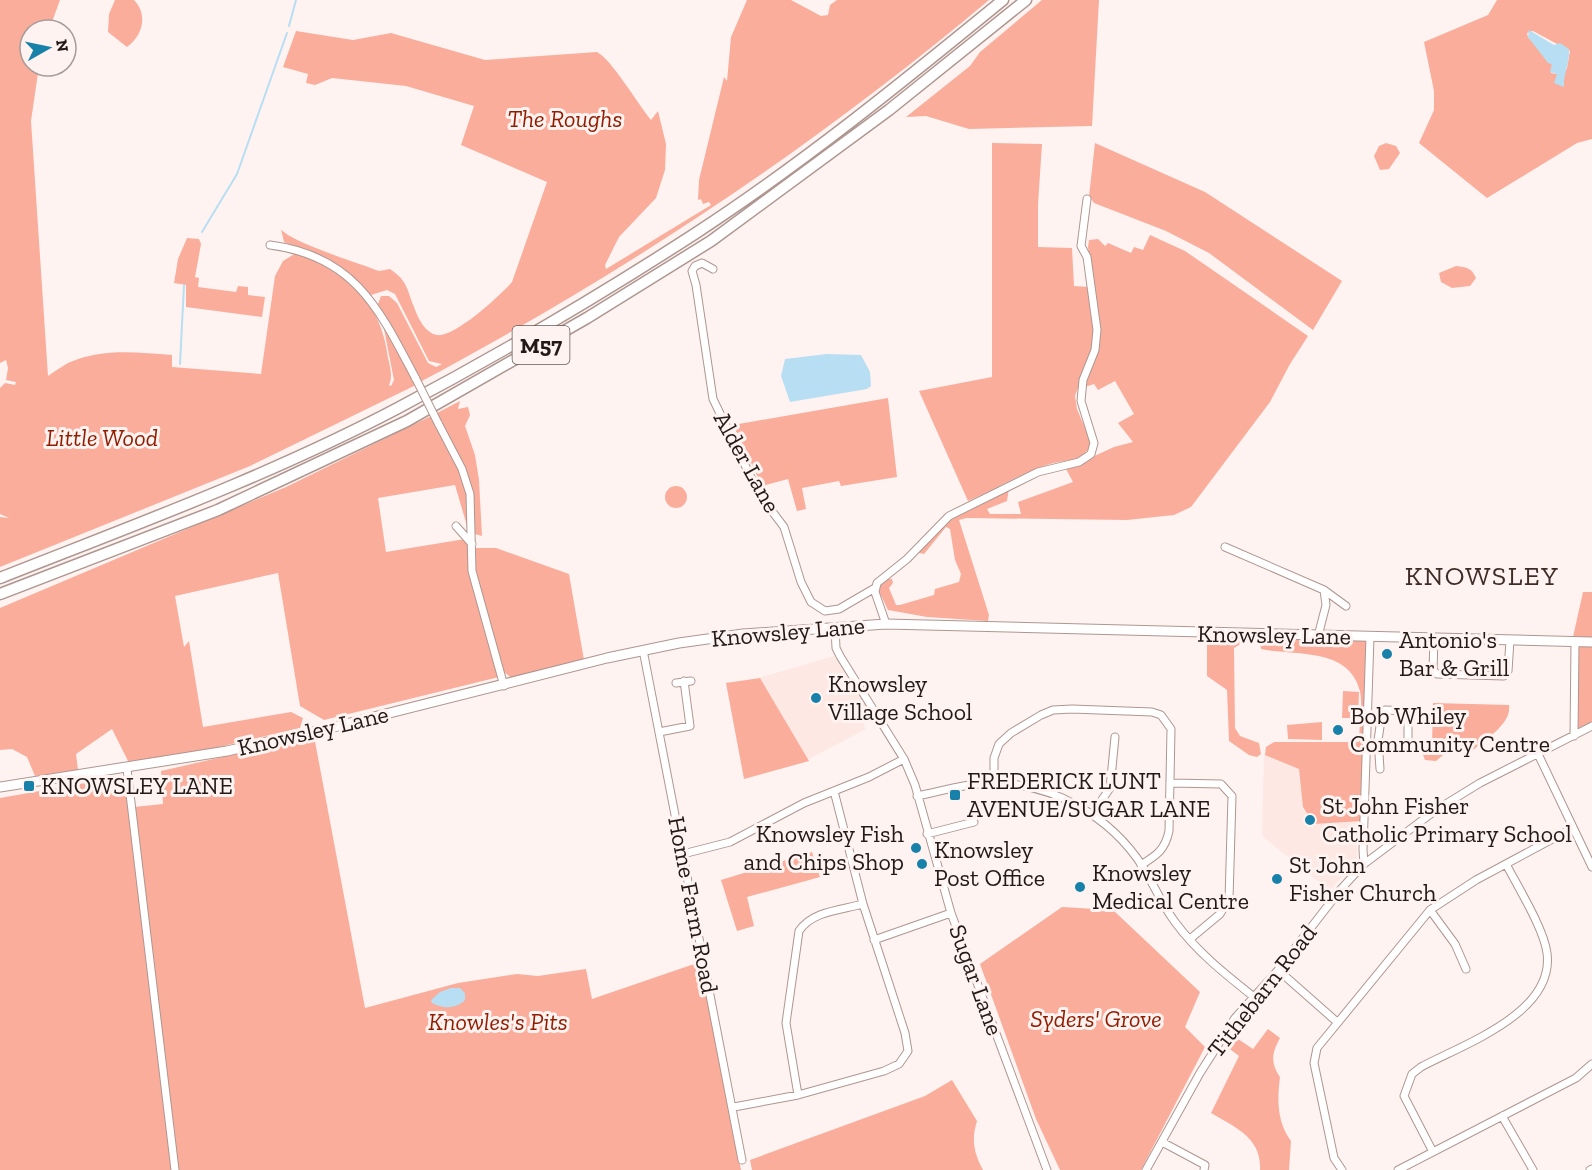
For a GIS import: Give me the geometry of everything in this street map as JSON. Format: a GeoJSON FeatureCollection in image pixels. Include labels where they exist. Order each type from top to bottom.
{"type":"FeatureCollection","features":[{"type":"Feature","properties":{"kind":"highway","name":"M57"},"geometry":{"type":"LineString","coordinates":[[0,578],[208,496],[395,409],[563,317],[708,225],[881,100],[1003,0]]}},
{"type":"Feature","properties":{"kind":"highway","name":"M57"},"geometry":{"type":"LineString","coordinates":[[0,594],[218,510],[407,421],[587,318],[711,241],[889,110],[1026,0]]}},
{"type":"Feature","properties":{"kind":"main road","name":"Knowsley Lane"},"geometry":{"type":"LineString","coordinates":[[0,787],[127,769],[250,746],[504,686],[643,650],[743,634],[886,624],[1592,642]]}},
{"type":"Feature","properties":{"kind":"street"},"geometry":{"type":"LineString","coordinates":[[886,624],[875,588],[877,583],[907,559],[949,516],[1038,472],[1079,462],[1091,454],[1094,443],[1081,401],[1083,380],[1095,350],[1097,330],[1087,257],[1082,246],[1087,199]]}},
{"type":"Feature","properties":{"kind":"street"},"geometry":{"type":"LineString","coordinates":[[270,245],[313,255],[342,272],[364,292],[381,315],[416,379],[462,469],[470,494],[472,571],[504,686]]}},
{"type":"Feature","properties":{"kind":"street","name":"Alder Lane"},"geometry":{"type":"LineString","coordinates":[[713,269],[702,263],[695,266],[692,271],[713,399],[759,494],[788,535],[801,582],[811,602],[825,611],[839,609],[875,588]]}},
{"type":"Feature","properties":{"kind":"street"},"geometry":{"type":"LineString","coordinates":[[456,526],[472,544]]}},
{"type":"Feature","properties":{"kind":"street"},"geometry":{"type":"LineString","coordinates":[[1225,548],[1324,590],[1346,606]]}},
{"type":"Feature","properties":{"kind":"street"},"geometry":{"type":"LineString","coordinates":[[1318,636],[1326,605],[1324,590]]}},
{"type":"Feature","properties":{"kind":"street","name":"Sugar Lane"},"geometry":{"type":"LineString","coordinates":[[835,627],[836,648],[840,656],[904,759],[951,913],[1047,1170]]}},
{"type":"Feature","properties":{"kind":"street"},"geometry":{"type":"LineString","coordinates":[[1364,864],[1370,637]]}},
{"type":"Feature","properties":{"kind":"street"},"geometry":{"type":"LineString","coordinates":[[1434,639],[1433,670],[1437,674],[1504,675],[1508,672],[1510,640]]}},
{"type":"Feature","properties":{"kind":"street"},"geometry":{"type":"LineString","coordinates":[[1574,736],[1575,642]]}},
{"type":"Feature","properties":{"kind":"street","name":"Home Farm Road"},"geometry":{"type":"LineString","coordinates":[[643,650],[734,1107],[742,1160]]}},
{"type":"Feature","properties":{"kind":"street"},"geometry":{"type":"LineString","coordinates":[[684,682],[692,735]]}},
{"type":"Feature","properties":{"kind":"street"},"geometry":{"type":"LineString","coordinates":[[994,783],[994,758],[999,744],[1011,733],[1053,710],[1152,712],[1161,715],[1171,729],[1171,783],[1166,846],[1141,865]]}},
{"type":"Feature","properties":{"kind":"street"},"geometry":{"type":"LineString","coordinates":[[1380,769],[1378,741],[1385,710],[1408,711],[1407,748]]}},
{"type":"Feature","properties":{"kind":"street"},"geometry":{"type":"LineString","coordinates":[[1367,720],[1381,720]]}},
{"type":"Feature","properties":{"kind":"street"},"geometry":{"type":"LineString","coordinates":[[658,732],[690,726]]}},
{"type":"Feature","properties":{"kind":"street","name":"Tithebarn Road"},"geometry":{"type":"LineString","coordinates":[[1146,1170],[1211,1054],[1235,1018],[1278,970],[1341,889],[1364,864],[1436,810],[1480,783],[1592,726]]}},
{"type":"Feature","properties":{"kind":"street"},"geometry":{"type":"LineString","coordinates":[[1093,813],[1110,788],[1115,737]]}},
{"type":"Feature","properties":{"kind":"street"},"geometry":{"type":"LineString","coordinates":[[1538,754],[1592,867]]}},
{"type":"Feature","properties":{"kind":"street"},"geometry":{"type":"LineString","coordinates":[[683,854],[730,842],[804,803],[904,759]]}},
{"type":"Feature","properties":{"kind":"street"},"geometry":{"type":"LineString","coordinates":[[127,769],[175,1170]]}},
{"type":"Feature","properties":{"kind":"street"},"geometry":{"type":"LineString","coordinates":[[917,796],[994,783],[1033,789],[1093,813],[1116,833],[1141,865],[1174,921],[1218,969],[1254,997]]}},
{"type":"Feature","properties":{"kind":"street"},"geometry":{"type":"LineString","coordinates":[[1171,783],[1221,784],[1232,796],[1229,899],[1220,914],[1190,939]]}},
{"type":"Feature","properties":{"kind":"street"},"geometry":{"type":"LineString","coordinates":[[734,1107],[798,1095],[893,1068],[906,1055],[908,1046],[905,1033],[863,904],[834,791]]}},
{"type":"Feature","properties":{"kind":"street"},"geometry":{"type":"LineString","coordinates":[[927,834],[974,822]]}},
{"type":"Feature","properties":{"kind":"street"},"geometry":{"type":"LineString","coordinates":[[1342,1170],[1334,1158],[1314,1055],[1337,1022],[1430,910],[1444,899],[1573,828]]}},
{"type":"Feature","properties":{"kind":"street"},"geometry":{"type":"LineString","coordinates":[[1433,1152],[1404,1096],[1412,1074],[1421,1066],[1508,1020],[1529,1005],[1542,988],[1547,969],[1547,952],[1541,934],[1506,864]]}},
{"type":"Feature","properties":{"kind":"street"},"geometry":{"type":"LineString","coordinates":[[798,1095],[786,1023],[799,931],[805,921],[816,916],[863,904]]}},
{"type":"Feature","properties":{"kind":"street"},"geometry":{"type":"LineString","coordinates":[[1430,910],[1455,944],[1462,965]]}},
{"type":"Feature","properties":{"kind":"street"},"geometry":{"type":"LineString","coordinates":[[874,940],[951,913]]}},
{"type":"Feature","properties":{"kind":"street"},"geometry":{"type":"LineString","coordinates":[[1278,970],[1337,1022]]}},
{"type":"Feature","properties":{"kind":"street"},"geometry":{"type":"LineString","coordinates":[[1398,1170],[1576,1078],[1592,1064]]}},
{"type":"Feature","properties":{"kind":"street"},"geometry":{"type":"LineString","coordinates":[[1502,1116],[1533,1170]]}},
{"type":"Feature","properties":{"kind":"street"},"geometry":{"type":"LineString","coordinates":[[1162,1142],[1205,1165],[1204,1170]]}},
{"type":"Feature","properties":{"kind":"shaded area","name":"Knowsley Village School"},"geometry":{"type":"Polygon","coordinates":[[[834,656],[874,718],[863,724],[866,729],[807,760],[759,678],[834,656]]]}},
{"type":"Feature","properties":{"kind":"shaded area","name":"St John Fisher Catholic Primary School"},"geometry":{"type":"Polygon","coordinates":[[[1284,750],[1358,821],[1357,858],[1330,891],[1262,836],[1264,753],[1284,750]]]}},
{"type":"Feature","properties":{"kind":"green space","name":"Little Wood"},"geometry":{"type":"Polygon","coordinates":[[[0,0],[60,0],[53,18],[18,18],[18,78],[37,78],[31,121],[48,376],[80,358],[119,352],[172,355],[172,367],[261,374],[275,276],[283,261],[296,253],[330,270],[358,291],[378,320],[384,338],[391,372],[389,385],[391,386],[394,380],[382,319],[416,385],[250,466],[0,567],[0,517],[9,518],[0,514],[0,388],[5,383],[15,385],[16,382],[6,380],[8,368],[6,360],[0,363],[0,0]]]}},
{"type":"Feature","properties":{"kind":"green space"},"geometry":{"type":"Polygon","coordinates":[[[115,0],[134,0],[141,12],[140,31],[127,47],[108,32],[109,14],[115,0]]]}},
{"type":"Feature","properties":{"kind":"green space","name":"The Roughs"},"geometry":{"type":"Polygon","coordinates":[[[747,0],[791,0],[821,16],[828,15],[830,5],[837,0],[989,0],[854,107],[715,206],[570,298],[420,382],[378,304],[381,296],[389,296],[397,303],[428,363],[436,367],[442,364],[429,361],[395,294],[387,290],[371,295],[344,270],[315,254],[284,242],[281,229],[298,240],[342,258],[379,271],[390,269],[404,282],[422,324],[433,334],[445,334],[477,314],[512,282],[547,182],[461,145],[474,106],[406,86],[332,78],[315,85],[306,83],[308,74],[283,67],[296,31],[353,40],[391,33],[485,60],[597,52],[617,73],[651,120],[658,111],[666,144],[665,170],[656,198],[619,237],[605,265],[606,269],[711,205],[709,202],[703,204],[701,199],[698,200],[699,180],[724,77],[727,81],[731,37],[747,0]]]}},
{"type":"Feature","properties":{"kind":"green space"},"geometry":{"type":"Polygon","coordinates":[[[1042,0],[1099,0],[1092,126],[969,129],[926,116],[906,117],[970,66],[980,52],[1042,0]]]}},
{"type":"Feature","properties":{"kind":"green space"},"geometry":{"type":"Polygon","coordinates":[[[1497,0],[1592,0],[1592,139],[1577,143],[1487,198],[1419,143],[1434,110],[1434,91],[1424,42],[1488,15],[1497,0]],[[1533,31],[1527,33],[1552,64],[1551,73],[1557,74],[1564,85],[1562,78],[1567,68],[1570,51],[1533,31]]]}},
{"type":"Feature","properties":{"kind":"green space"},"geometry":{"type":"Polygon","coordinates":[[[992,143],[1042,144],[1038,247],[1072,248],[1074,286],[1089,287],[1095,334],[1091,353],[1075,396],[1077,409],[1092,445],[1079,460],[1064,461],[1036,469],[968,501],[919,391],[992,377],[992,143]]]}},
{"type":"Feature","properties":{"kind":"green space"},"geometry":{"type":"Polygon","coordinates":[[[1095,143],[1205,192],[1342,281],[1313,330],[1209,253],[1166,231],[1094,203],[1089,196],[1095,143]]]}},
{"type":"Feature","properties":{"kind":"green space"},"geometry":{"type":"Polygon","coordinates":[[[1386,143],[1396,146],[1400,153],[1389,169],[1380,170],[1374,156],[1379,146],[1386,143]]]}},
{"type":"Feature","properties":{"kind":"green space"},"geometry":{"type":"Polygon","coordinates":[[[1150,235],[1185,251],[1308,336],[1270,402],[1191,507],[1174,515],[1127,520],[967,518],[959,520],[989,615],[988,621],[927,617],[888,610],[878,589],[881,583],[888,579],[892,579],[893,583],[889,588],[896,605],[934,595],[935,589],[959,582],[961,574],[955,560],[950,529],[946,527],[924,554],[919,553],[918,549],[950,517],[1009,488],[1007,501],[987,509],[990,514],[1021,514],[1018,502],[1073,482],[1066,469],[1114,447],[1133,442],[1118,423],[1134,414],[1115,381],[1098,390],[1094,384],[1085,387],[1098,351],[1088,247],[1089,240],[1098,239],[1105,246],[1108,243],[1131,253],[1134,247],[1143,250],[1150,235]]]}},
{"type":"Feature","properties":{"kind":"green space"},"geometry":{"type":"Polygon","coordinates":[[[187,238],[199,239],[201,244],[195,277],[199,278],[198,287],[236,292],[238,286],[248,287],[248,295],[265,297],[262,317],[186,307],[186,285],[174,283],[178,259],[187,238]]]}},
{"type":"Feature","properties":{"kind":"green space"},"geometry":{"type":"Polygon","coordinates":[[[1456,266],[1473,272],[1476,278],[1470,286],[1452,288],[1441,282],[1439,273],[1456,266]]]}},
{"type":"Feature","properties":{"kind":"green space"},"geometry":{"type":"Polygon","coordinates":[[[888,398],[897,477],[841,486],[839,481],[802,488],[806,509],[797,511],[788,479],[762,486],[733,425],[888,398]]]}},
{"type":"Feature","properties":{"kind":"green space"},"geometry":{"type":"Polygon","coordinates":[[[460,401],[458,409],[468,407],[470,415],[465,426],[475,455],[479,480],[482,536],[475,534],[471,500],[464,471],[437,413],[460,401]]]}},
{"type":"Feature","properties":{"kind":"green space"},"geometry":{"type":"Polygon","coordinates":[[[431,416],[460,471],[468,499],[470,536],[455,485],[378,498],[386,552],[465,539],[469,549],[468,571],[499,677],[324,720],[300,706],[278,573],[175,596],[184,647],[189,641],[203,727],[291,712],[303,718],[300,728],[206,750],[129,763],[112,729],[76,754],[78,770],[35,776],[27,757],[12,749],[0,750],[0,608],[286,487],[431,416]]]}},
{"type":"Feature","properties":{"kind":"green space"},"geometry":{"type":"Polygon","coordinates":[[[676,486],[684,489],[687,497],[684,505],[676,508],[668,505],[665,497],[668,489],[676,486]]]}},
{"type":"Feature","properties":{"kind":"green space"},"geometry":{"type":"Polygon","coordinates":[[[476,548],[496,548],[569,574],[584,660],[514,680],[504,672],[476,574],[476,548]]]}},
{"type":"Feature","properties":{"kind":"green space"},"geometry":{"type":"Polygon","coordinates":[[[1583,592],[1592,592],[1592,638],[1573,637],[1583,592]]]}},
{"type":"Feature","properties":{"kind":"green space"},"geometry":{"type":"Polygon","coordinates":[[[1207,638],[1241,638],[1239,645],[1234,648],[1235,728],[1240,736],[1259,743],[1261,754],[1257,757],[1249,755],[1229,741],[1227,690],[1207,676],[1207,638]]]}},
{"type":"Feature","properties":{"kind":"green space"},"geometry":{"type":"Polygon","coordinates":[[[1260,640],[1367,641],[1361,821],[1314,824],[1303,807],[1299,769],[1265,755],[1266,747],[1274,742],[1359,742],[1361,697],[1354,677],[1345,667],[1320,656],[1261,649],[1260,640]]]}},
{"type":"Feature","properties":{"kind":"green space"},"geometry":{"type":"Polygon","coordinates":[[[1579,646],[1592,646],[1592,722],[1576,729],[1579,646]]]}},
{"type":"Feature","properties":{"kind":"green space"},"geometry":{"type":"Polygon","coordinates":[[[760,678],[809,761],[744,779],[726,683],[760,678]]]}},
{"type":"Feature","properties":{"kind":"green space"},"geometry":{"type":"Polygon","coordinates":[[[1343,691],[1359,692],[1358,718],[1342,718],[1343,691]]]}},
{"type":"Feature","properties":{"kind":"green space"},"geometry":{"type":"Polygon","coordinates":[[[1433,703],[1509,705],[1509,712],[1502,725],[1472,751],[1449,750],[1436,761],[1425,760],[1422,752],[1432,745],[1433,703]]]}},
{"type":"Feature","properties":{"kind":"green space"},"geometry":{"type":"Polygon","coordinates":[[[1322,722],[1322,740],[1288,739],[1287,725],[1322,722]]]}},
{"type":"Feature","properties":{"kind":"green space","name":"Knowles's Pits"},"geometry":{"type":"Polygon","coordinates":[[[314,736],[365,1008],[458,983],[517,974],[538,976],[586,969],[592,999],[700,962],[741,1170],[0,1170],[0,798],[119,777],[127,782],[134,807],[163,804],[161,771],[314,736]]]}},
{"type":"Feature","properties":{"kind":"green space"},"geometry":{"type":"Polygon","coordinates":[[[812,852],[820,877],[747,897],[754,926],[737,931],[721,880],[812,852]]]}},
{"type":"Feature","properties":{"kind":"green space","name":"Syders' Grove"},"geometry":{"type":"Polygon","coordinates":[[[1062,907],[1113,910],[1200,992],[1185,1027],[1205,1047],[1141,1170],[1060,1170],[1036,1119],[980,964],[1062,907]]]}},
{"type":"Feature","properties":{"kind":"green space"},"geometry":{"type":"Polygon","coordinates":[[[1268,1029],[1280,1038],[1275,1048],[1273,1062],[1280,1077],[1278,1102],[1281,1118],[1291,1141],[1289,1170],[1260,1170],[1257,1150],[1252,1142],[1238,1129],[1211,1113],[1239,1056],[1222,1043],[1229,1033],[1253,1049],[1268,1029]]]}},
{"type":"Feature","properties":{"kind":"green space"},"geometry":{"type":"Polygon","coordinates":[[[952,1080],[977,1121],[974,1146],[983,1170],[752,1170],[750,1160],[925,1096],[952,1080]]]}},
{"type":"Feature","properties":{"kind":"water"},"geometry":{"type":"Polygon","coordinates":[[[1529,30],[1554,45],[1560,43],[1569,49],[1564,87],[1554,83],[1557,74],[1550,72],[1552,64],[1548,63],[1528,37],[1529,30]]]}},
{"type":"Feature","properties":{"kind":"water"},"geometry":{"type":"Polygon","coordinates":[[[827,354],[861,355],[870,372],[871,386],[867,389],[790,402],[781,376],[785,359],[827,354]]]}},
{"type":"Feature","properties":{"kind":"water"},"geometry":{"type":"Polygon","coordinates":[[[460,988],[465,993],[465,1000],[449,1007],[432,1003],[431,1000],[440,992],[460,988]]]}},
{"type":"Feature","properties":{"kind":"waterway"},"geometry":{"type":"LineString","coordinates":[[289,26],[296,0]]}},
{"type":"Feature","properties":{"kind":"waterway"},"geometry":{"type":"LineString","coordinates":[[202,232],[237,174],[287,33]]}},
{"type":"Feature","properties":{"kind":"waterway"},"geometry":{"type":"LineString","coordinates":[[180,364],[184,285]]}},
{"type":"Feature","properties":{"kind":"place","name":"Antonio's Bar & Grill"},"geometry":{"type":"Point","coordinates":[1387,654]}},
{"type":"Feature","properties":{"kind":"place","name":"Knowsley Village School"},"geometry":{"type":"Point","coordinates":[816,698]}},
{"type":"Feature","properties":{"kind":"place","name":"Bob Whiley Community Centre"},"geometry":{"type":"Point","coordinates":[1338,730]}},
{"type":"Feature","properties":{"kind":"place","name":"KNOWSLEY LANE"},"geometry":{"type":"Point","coordinates":[29,786]}},
{"type":"Feature","properties":{"kind":"place","name":"FREDERICK LUNT AVENUE/SUGAR LANE"},"geometry":{"type":"Point","coordinates":[955,795]}},
{"type":"Feature","properties":{"kind":"place","name":"St John Fisher Catholic Primary School"},"geometry":{"type":"Point","coordinates":[1310,820]}},
{"type":"Feature","properties":{"kind":"place","name":"Knowsley Fish and Chips Shop"},"geometry":{"type":"Point","coordinates":[916,848]}},
{"type":"Feature","properties":{"kind":"place","name":"Knowsley Post Office"},"geometry":{"type":"Point","coordinates":[922,864]}},
{"type":"Feature","properties":{"kind":"place","name":"St John Fisher Church"},"geometry":{"type":"Point","coordinates":[1277,879]}},
{"type":"Feature","properties":{"kind":"place","name":"Knowsley Medical Centre"},"geometry":{"type":"Point","coordinates":[1080,887]}},
{"type":"Feature","properties":{"kind":"district","name":"KNOWSLEY"},"geometry":{"type":"Point","coordinates":[1482,576]}}]}
